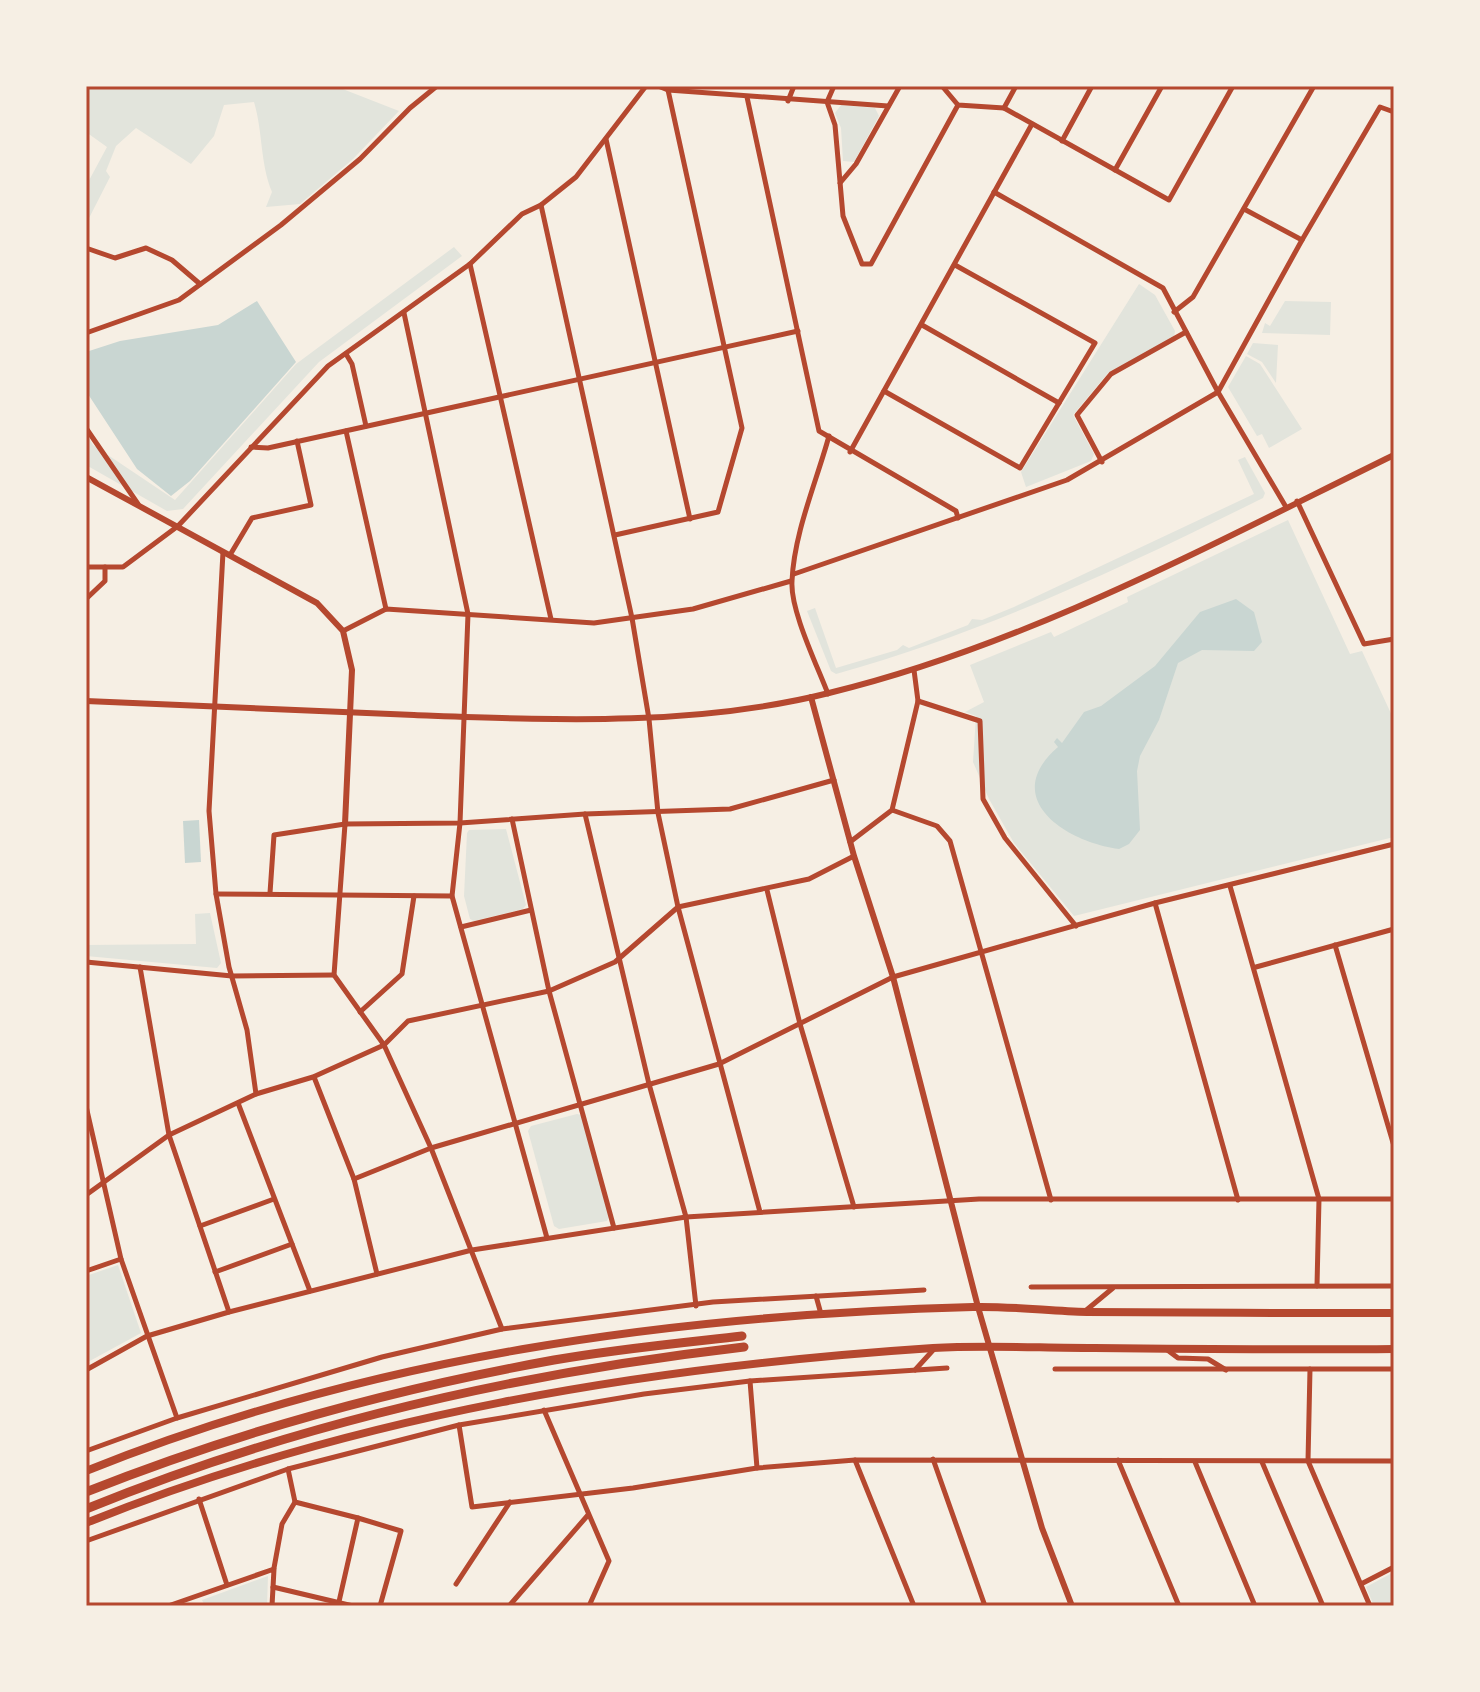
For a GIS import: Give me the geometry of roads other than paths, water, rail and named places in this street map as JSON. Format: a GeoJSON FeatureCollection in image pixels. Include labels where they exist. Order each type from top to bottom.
{"type":"FeatureCollection","features":[{"type":"Feature","properties":{"kind":"highway"},"geometry":{"type":"LineString","coordinates":[[86,1471],[154,1444],[386,1374],[517,1347],[681,1324],[978,1307],[1084,1312],[1394,1313]]}},
{"type":"Feature","properties":{"kind":"highway"},"geometry":{"type":"LineString","coordinates":[[86,1492],[229,1440],[449,1380],[558,1359],[742,1336]]}},
{"type":"Feature","properties":{"kind":"highway"},"geometry":{"type":"LineString","coordinates":[[86,1509],[234,1454],[338,1422],[564,1372],[744,1347]]}},
{"type":"Feature","properties":{"kind":"highway"},"geometry":{"type":"LineString","coordinates":[[86,1523],[211,1478],[330,1441],[524,1398],[712,1370],[935,1348],[1394,1349]]}},
{"type":"Feature","properties":{"kind":"street"},"geometry":{"type":"LineString","coordinates":[[86,333],[179,300],[281,225],[360,159],[410,108],[437,86]]}},
{"type":"Feature","properties":{"kind":"street"},"geometry":{"type":"LineString","coordinates":[[86,567],[123,567],[178,526],[328,366],[470,264],[522,214],[541,205],[576,177],[646,86]]}},
{"type":"Feature","properties":{"kind":"street"},"geometry":{"type":"LineString","coordinates":[[658,86],[668,90],[788,101],[888,106]]}},
{"type":"Feature","properties":{"kind":"street"},"geometry":{"type":"LineString","coordinates":[[788,101],[794,86]]}},
{"type":"Feature","properties":{"kind":"street"},"geometry":{"type":"LineString","coordinates":[[834,86],[827,102],[835,125],[843,216],[862,264],[871,264],[958,105]]}},
{"type":"Feature","properties":{"kind":"street"},"geometry":{"type":"LineString","coordinates":[[840,183],[856,164],[900,86]]}},
{"type":"Feature","properties":{"kind":"street"},"geometry":{"type":"LineString","coordinates":[[942,86],[958,105],[1004,108],[1169,200],[1233,86]]}},
{"type":"Feature","properties":{"kind":"street"},"geometry":{"type":"LineString","coordinates":[[1004,108],[1016,86]]}},
{"type":"Feature","properties":{"kind":"street"},"geometry":{"type":"LineString","coordinates":[[1062,141],[1092,86]]}},
{"type":"Feature","properties":{"kind":"street"},"geometry":{"type":"LineString","coordinates":[[1115,170],[1162,86]]}},
{"type":"Feature","properties":{"kind":"street"},"geometry":{"type":"LineString","coordinates":[[1174,312],[1193,297],[1314,86]]}},
{"type":"Feature","properties":{"kind":"street"},"geometry":{"type":"LineString","coordinates":[[615,535],[718,512],[742,428],[668,90]]}},
{"type":"Feature","properties":{"kind":"street"},"geometry":{"type":"LineString","coordinates":[[747,97],[819,431],[850,452],[956,511],[958,518]]}},
{"type":"Feature","properties":{"kind":"street"},"geometry":{"type":"LineString","coordinates":[[794,574],[1067,480],[1218,392],[1380,107],[1394,112]]}},
{"type":"Feature","properties":{"kind":"street"},"geometry":{"type":"LineString","coordinates":[[850,452],[1032,124]]}},
{"type":"Feature","properties":{"kind":"street"},"geometry":{"type":"LineString","coordinates":[[606,139],[690,519]]}},
{"type":"Feature","properties":{"kind":"street"},"geometry":{"type":"LineString","coordinates":[[994,192],[1163,288],[1218,392],[1286,507]]}},
{"type":"Feature","properties":{"kind":"street"},"geometry":{"type":"LineString","coordinates":[[541,205],[632,618],[649,719],[658,813],[678,907],[760,1212]]}},
{"type":"Feature","properties":{"kind":"street"},"geometry":{"type":"LineString","coordinates":[[1244,209],[1302,240]]}},
{"type":"Feature","properties":{"kind":"street"},"geometry":{"type":"LineString","coordinates":[[86,248],[115,258],[146,248],[172,260],[200,284]]}},
{"type":"Feature","properties":{"kind":"street"},"geometry":{"type":"LineString","coordinates":[[470,264],[551,619]]}},
{"type":"Feature","properties":{"kind":"street"},"geometry":{"type":"LineString","coordinates":[[884,391],[1020,468],[1095,343],[955,265]]}},
{"type":"Feature","properties":{"kind":"street"},"geometry":{"type":"LineString","coordinates":[[404,313],[468,614],[460,823],[452,896],[547,1238]]}},
{"type":"Feature","properties":{"kind":"street"},"geometry":{"type":"LineString","coordinates":[[922,325],[1059,403]]}},
{"type":"Feature","properties":{"kind":"street"},"geometry":{"type":"LineString","coordinates":[[250,447],[268,448],[798,331]]}},
{"type":"Feature","properties":{"kind":"street"},"geometry":{"type":"LineString","coordinates":[[1102,462],[1077,415],[1111,374],[1186,332]]}},
{"type":"Feature","properties":{"kind":"street"},"geometry":{"type":"LineString","coordinates":[[346,354],[352,364],[366,426]]}},
{"type":"Feature","properties":{"kind":"street"},"geometry":{"type":"LineString","coordinates":[[86,428],[138,504]]}},
{"type":"Feature","properties":{"kind":"street"},"geometry":{"type":"LineString","coordinates":[[346,431],[386,609]]}},
{"type":"Feature","properties":{"kind":"street"},"geometry":{"type":"LineString","coordinates":[[828,694],[791,581],[829,436]]}},
{"type":"Feature","properties":{"kind":"street"},"geometry":{"type":"LineString","coordinates":[[256,1094],[247,1030],[232,976],[216,894],[209,811],[226,554],[252,518],[311,505],[297,441]]}},
{"type":"Feature","properties":{"kind":"street"},"geometry":{"type":"LineString","coordinates":[[86,701],[464,717],[649,719],[828,694],[914,670],[1053,618],[1394,455]]}},
{"type":"Feature","properties":{"kind":"street"},"geometry":{"type":"LineString","coordinates":[[86,477],[317,603],[343,631],[352,670],[334,975],[384,1045],[431,1148],[502,1329]]}},
{"type":"Feature","properties":{"kind":"street"},"geometry":{"type":"LineString","coordinates":[[1297,501],[1364,644],[1394,639]]}},
{"type":"Feature","properties":{"kind":"street"},"geometry":{"type":"LineString","coordinates":[[86,599],[105,581],[105,567]]}},
{"type":"Feature","properties":{"kind":"street"},"geometry":{"type":"LineString","coordinates":[[343,631],[386,609],[594,623],[693,609],[791,581]]}},
{"type":"Feature","properties":{"kind":"street"},"geometry":{"type":"LineString","coordinates":[[850,842],[892,810],[918,701],[914,670]]}},
{"type":"Feature","properties":{"kind":"street"},"geometry":{"type":"LineString","coordinates":[[811,697],[854,856],[893,977],[978,1307],[1042,1528],[1069,1605]]}},
{"type":"Feature","properties":{"kind":"street"},"geometry":{"type":"LineString","coordinates":[[918,701],[980,721],[983,799],[1005,838],[1076,926]]}},
{"type":"Feature","properties":{"kind":"street"},"geometry":{"type":"LineString","coordinates":[[270,893],[274,835],[345,824],[460,823],[585,814],[730,809],[835,779]]}},
{"type":"Feature","properties":{"kind":"street"},"geometry":{"type":"LineString","coordinates":[[892,810],[937,826],[946,834],[1051,1200]]}},
{"type":"Feature","properties":{"kind":"street"},"geometry":{"type":"LineString","coordinates":[[585,814],[649,1084],[686,1217],[696,1306]]}},
{"type":"Feature","properties":{"kind":"street"},"geometry":{"type":"LineString","coordinates":[[512,819],[549,991],[614,1228]]}},
{"type":"Feature","properties":{"kind":"street"},"geometry":{"type":"LineString","coordinates":[[354,1179],[431,1148],[719,1064],[893,977],[1155,903],[1394,844]]}},
{"type":"Feature","properties":{"kind":"street"},"geometry":{"type":"LineString","coordinates":[[86,1195],[169,1135],[256,1094],[313,1077],[384,1045],[408,1021],[549,991],[619,958],[678,907],[809,879],[854,856]]}},
{"type":"Feature","properties":{"kind":"street"},"geometry":{"type":"LineString","coordinates":[[1230,886],[1256,967],[1319,1199],[1317,1286]]}},
{"type":"Feature","properties":{"kind":"street"},"geometry":{"type":"LineString","coordinates":[[767,890],[800,1024],[854,1207]]}},
{"type":"Feature","properties":{"kind":"street"},"geometry":{"type":"LineString","coordinates":[[216,894],[452,896]]}},
{"type":"Feature","properties":{"kind":"street"},"geometry":{"type":"LineString","coordinates":[[360,1012],[402,974],[414,896]]}},
{"type":"Feature","properties":{"kind":"street"},"geometry":{"type":"LineString","coordinates":[[1155,903],[1238,1200]]}},
{"type":"Feature","properties":{"kind":"street"},"geometry":{"type":"LineString","coordinates":[[461,927],[531,910]]}},
{"type":"Feature","properties":{"kind":"street"},"geometry":{"type":"LineString","coordinates":[[1256,967],[1394,929]]}},
{"type":"Feature","properties":{"kind":"street"},"geometry":{"type":"LineString","coordinates":[[1335,945],[1394,1146]]}},
{"type":"Feature","properties":{"kind":"street"},"geometry":{"type":"LineString","coordinates":[[86,962],[232,976],[334,975]]}},
{"type":"Feature","properties":{"kind":"street"},"geometry":{"type":"LineString","coordinates":[[140,967],[169,1135],[229,1312]]}},
{"type":"Feature","properties":{"kind":"street"},"geometry":{"type":"LineString","coordinates":[[313,1077],[354,1179],[377,1274]]}},
{"type":"Feature","properties":{"kind":"street"},"geometry":{"type":"LineString","coordinates":[[238,1103],[310,1291]]}},
{"type":"Feature","properties":{"kind":"street"},"geometry":{"type":"LineString","coordinates":[[86,1106],[88,1131],[121,1259],[177,1418]]}},
{"type":"Feature","properties":{"kind":"street"},"geometry":{"type":"LineString","coordinates":[[200,1226],[274,1199]]}},
{"type":"Feature","properties":{"kind":"street"},"geometry":{"type":"LineString","coordinates":[[86,1370],[147,1336],[310,1291],[472,1250],[686,1217],[953,1201],[1394,1199]]}},
{"type":"Feature","properties":{"kind":"street"},"geometry":{"type":"LineString","coordinates":[[215,1272],[292,1244]]}},
{"type":"Feature","properties":{"kind":"street"},"geometry":{"type":"LineString","coordinates":[[86,1271],[121,1259]]}},
{"type":"Feature","properties":{"kind":"street"},"geometry":{"type":"LineString","coordinates":[[1031,1287],[1394,1286]]}},
{"type":"Feature","properties":{"kind":"street"},"geometry":{"type":"LineString","coordinates":[[1084,1312],[1113,1287]]}},
{"type":"Feature","properties":{"kind":"street"},"geometry":{"type":"LineString","coordinates":[[86,1451],[177,1418],[382,1357],[502,1329],[696,1306],[924,1290]]}},
{"type":"Feature","properties":{"kind":"street"},"geometry":{"type":"LineString","coordinates":[[816,1296],[821,1314]]}},
{"type":"Feature","properties":{"kind":"street"},"geometry":{"type":"LineString","coordinates":[[914,1371],[935,1348]]}},
{"type":"Feature","properties":{"kind":"street"},"geometry":{"type":"LineString","coordinates":[[1166,1349],[1178,1358],[1208,1359],[1227,1370]]}},
{"type":"Feature","properties":{"kind":"street"},"geometry":{"type":"LineString","coordinates":[[86,1541],[288,1469],[459,1425],[750,1381],[947,1368]]}},
{"type":"Feature","properties":{"kind":"street"},"geometry":{"type":"LineString","coordinates":[[1055,1369],[1394,1369]]}},
{"type":"Feature","properties":{"kind":"street"},"geometry":{"type":"LineString","coordinates":[[1310,1369],[1308,1461],[1370,1606]]}},
{"type":"Feature","properties":{"kind":"street"},"geometry":{"type":"LineString","coordinates":[[750,1381],[757,1468]]}},
{"type":"Feature","properties":{"kind":"street"},"geometry":{"type":"LineString","coordinates":[[544,1410],[609,1561],[589,1606]]}},
{"type":"Feature","properties":{"kind":"street"},"geometry":{"type":"LineString","coordinates":[[459,1425],[472,1507],[633,1488],[757,1468],[855,1460],[1394,1461]]}},
{"type":"Feature","properties":{"kind":"street"},"geometry":{"type":"LineString","coordinates":[[933,1459],[985,1606]]}},
{"type":"Feature","properties":{"kind":"street"},"geometry":{"type":"LineString","coordinates":[[855,1460],[914,1606]]}},
{"type":"Feature","properties":{"kind":"street"},"geometry":{"type":"LineString","coordinates":[[1118,1460],[1179,1606]]}},
{"type":"Feature","properties":{"kind":"street"},"geometry":{"type":"LineString","coordinates":[[1195,1462],[1255,1606]]}},
{"type":"Feature","properties":{"kind":"street"},"geometry":{"type":"LineString","coordinates":[[1262,1462],[1323,1606]]}},
{"type":"Feature","properties":{"kind":"street"},"geometry":{"type":"LineString","coordinates":[[272,1606],[274,1569],[282,1524],[295,1502],[288,1469]]}},
{"type":"Feature","properties":{"kind":"street"},"geometry":{"type":"LineString","coordinates":[[199,1499],[227,1585]]}},
{"type":"Feature","properties":{"kind":"street"},"geometry":{"type":"LineString","coordinates":[[295,1502],[401,1531],[380,1606]]}},
{"type":"Feature","properties":{"kind":"street"},"geometry":{"type":"LineString","coordinates":[[456,1584],[510,1502]]}},
{"type":"Feature","properties":{"kind":"street"},"geometry":{"type":"LineString","coordinates":[[509,1606],[588,1515]]}},
{"type":"Feature","properties":{"kind":"street"},"geometry":{"type":"LineString","coordinates":[[338,1604],[358,1518]]}},
{"type":"Feature","properties":{"kind":"street"},"geometry":{"type":"LineString","coordinates":[[1361,1584],[1394,1567]]}},
{"type":"Feature","properties":{"kind":"street"},"geometry":{"type":"LineString","coordinates":[[168,1606],[274,1569]]}},
{"type":"Feature","properties":{"kind":"street"},"geometry":{"type":"LineString","coordinates":[[273,1587],[353,1606]]}},
{"type":"Feature","properties":{"kind":"street"},"geometry":{"type":"LineString","coordinates":[[195,1596],[199,1606]]}}]}
